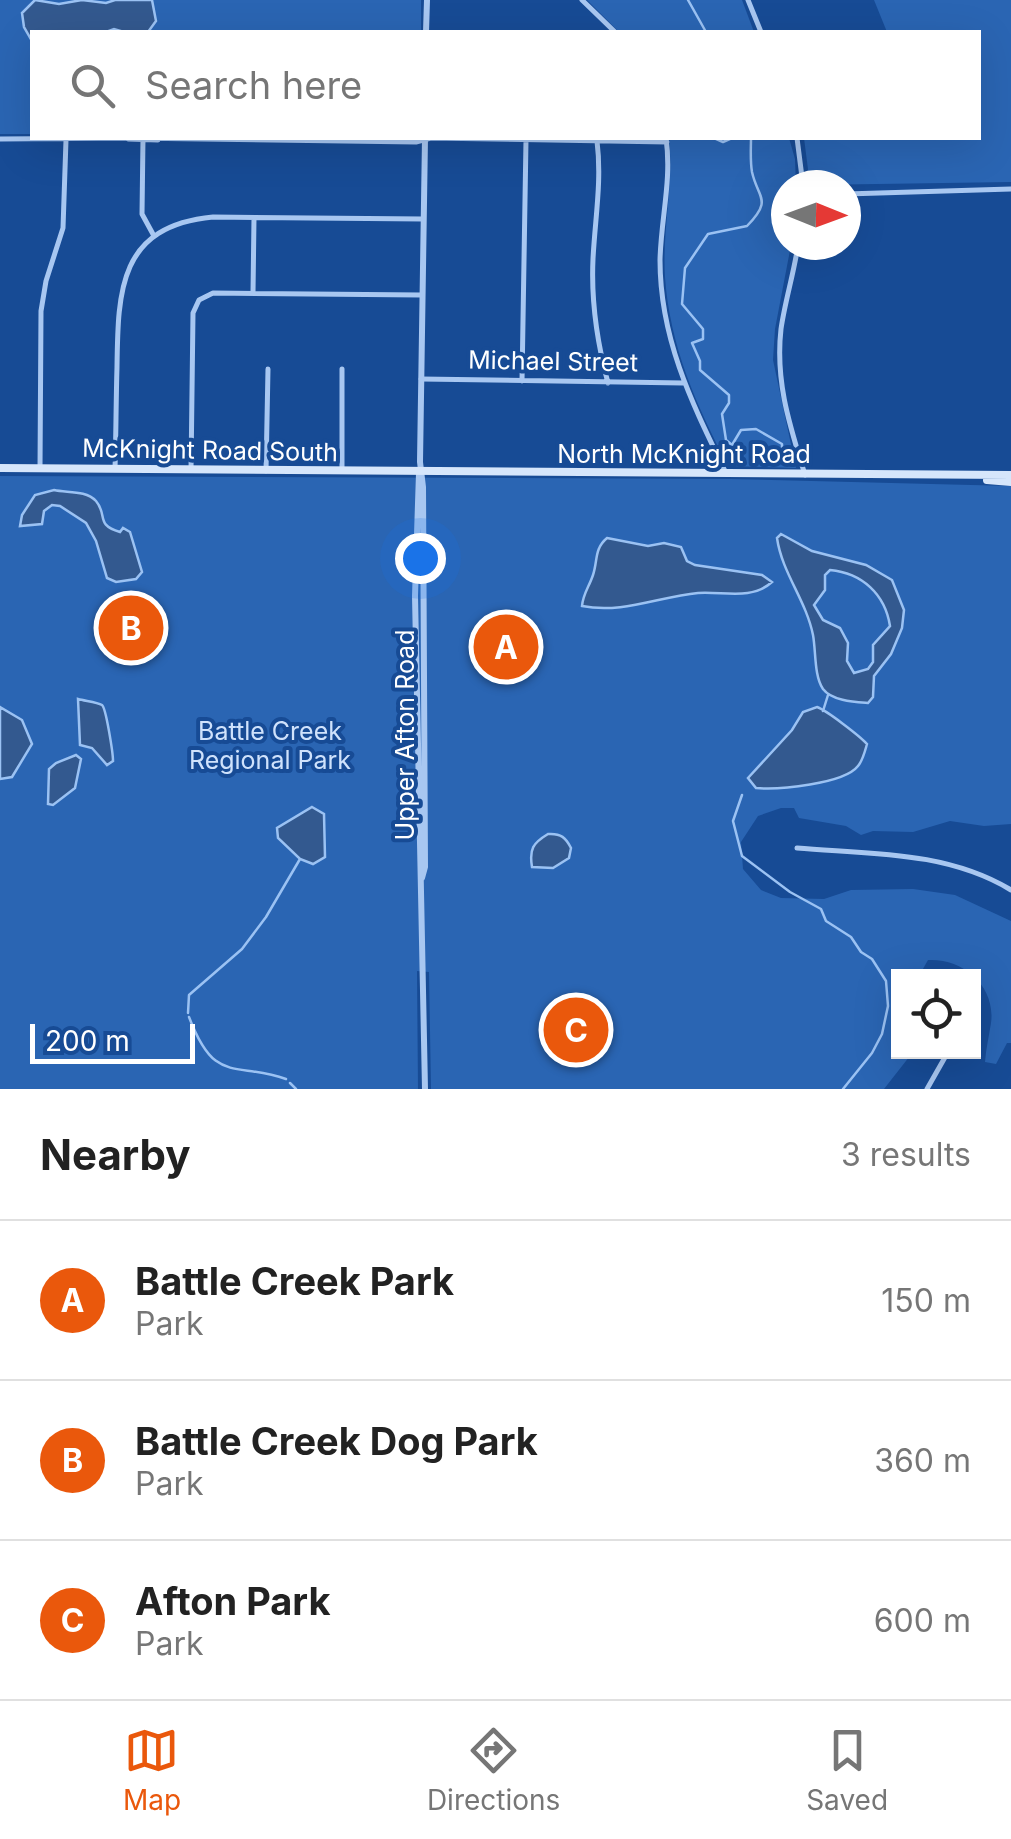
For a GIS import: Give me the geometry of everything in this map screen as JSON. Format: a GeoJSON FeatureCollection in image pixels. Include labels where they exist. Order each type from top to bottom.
{"type":"FeatureCollection","features":[{"type":"Feature","properties":{"kind":"main road","name":"McKnight Road South"},"geometry":{"type":"LineString","coordinates":[[0,468],[420,472]]}},
{"type":"Feature","properties":{"kind":"main road","name":"North McKnight Road"},"geometry":{"type":"LineString","coordinates":[[420,472],[1011,479]]}},
{"type":"Feature","properties":{"kind":"street"},"geometry":{"type":"LineString","coordinates":[[426,30],[427,0]]}},
{"type":"Feature","properties":{"kind":"street"},"geometry":{"type":"LineString","coordinates":[[582,0],[612,30]]}},
{"type":"Feature","properties":{"kind":"street"},"geometry":{"type":"LineString","coordinates":[[748,0],[759,30]]}},
{"type":"Feature","properties":{"kind":"street"},"geometry":{"type":"LineString","coordinates":[[0,140],[143,140],[142,214],[154,236]]}},
{"type":"Feature","properties":{"kind":"street"},"geometry":{"type":"LineString","coordinates":[[40,468],[42,311],[46,281],[63,228],[66,140]]}},
{"type":"Feature","properties":{"kind":"street","name":"Upper Afton Road"},"geometry":{"type":"LineString","coordinates":[[424,140],[420,472],[426,768],[422,878],[426,1089]]}},
{"type":"Feature","properties":{"kind":"street"},"geometry":{"type":"LineString","coordinates":[[522,380],[526,140],[666,140],[668,188],[661,278],[665,320],[684,383],[727,474]]}},
{"type":"Feature","properties":{"kind":"street"},"geometry":{"type":"LineString","coordinates":[[797,140],[800,170]]}},
{"type":"Feature","properties":{"kind":"street"},"geometry":{"type":"LineString","coordinates":[[597,141],[599,200],[592,288],[608,384]]}},
{"type":"Feature","properties":{"kind":"street"},"geometry":{"type":"LineString","coordinates":[[861,194],[1011,190]]}},
{"type":"Feature","properties":{"kind":"street"},"geometry":{"type":"LineString","coordinates":[[115,468],[118,299],[128,268],[154,236],[200,218],[423,219]]}},
{"type":"Feature","properties":{"kind":"street"},"geometry":{"type":"LineString","coordinates":[[253,293],[254,218]]}},
{"type":"Feature","properties":{"kind":"street"},"geometry":{"type":"LineString","coordinates":[[795,260],[782,324],[779,372],[788,424],[805,475]]}},
{"type":"Feature","properties":{"kind":"street"},"geometry":{"type":"LineString","coordinates":[[191,470],[193,313],[199,300],[213,293],[422,294]]}},
{"type":"Feature","properties":{"kind":"street"},"geometry":{"type":"LineString","coordinates":[[266,470],[268,369]]}},
{"type":"Feature","properties":{"kind":"street"},"geometry":{"type":"LineString","coordinates":[[342,369],[342,471]]}},
{"type":"Feature","properties":{"kind":"street","name":"Michael Street"},"geometry":{"type":"LineString","coordinates":[[421,379],[684,383]]}},
{"type":"Feature","properties":{"kind":"street"},"geometry":{"type":"LineString","coordinates":[[797,848],[951,862],[986,875],[1011,890]]}},
{"type":"Feature","properties":{"kind":"street"},"geometry":{"type":"LineString","coordinates":[[927,1089],[944,1059]]}},
{"type":"Feature","properties":{"kind":"green space"},"geometry":{"type":"Polygon","coordinates":[[[0,0],[421,0],[421,30],[30,30],[30,134],[0,134],[0,0]]]}},
{"type":"Feature","properties":{"kind":"green space"},"geometry":{"type":"Polygon","coordinates":[[[587,0],[742,0],[753,30],[617,30],[587,0]]]}},
{"type":"Feature","properties":{"kind":"green space"},"geometry":{"type":"Polygon","coordinates":[[[874,0],[1011,0],[1011,182],[861,184],[861,170],[808,170],[804,140],[981,140],[981,30],[886,30],[874,0]]]}},
{"type":"Feature","properties":{"kind":"green space"},"geometry":{"type":"Polygon","coordinates":[[[669,140],[790,140],[795,170],[771,170],[771,260],[788,260],[773,360],[796,468],[728,466],[686,374],[672,327],[665,242],[669,140]]]}},
{"type":"Feature","properties":{"kind":"green space","name":"Battle Creek Regional Park"},"geometry":{"type":"Polygon","coordinates":[[[0,476],[730,479],[1011,486],[1011,824],[984,826],[950,821],[913,832],[873,831],[861,835],[846,826],[799,818],[794,808],[781,808],[758,816],[741,842],[743,869],[761,890],[781,898],[824,899],[851,890],[913,889],[955,895],[1011,921],[1011,1043],[1007,1043],[996,1064],[985,1062],[991,1009],[981,985],[981,969],[928,960],[923,969],[891,969],[891,1059],[908,1059],[884,1089],[431,1089],[429,972],[417,971],[418,1089],[0,1089],[0,476]]]}},
{"type":"Feature","properties":{"kind":"shaded area"},"geometry":{"type":"Polygon","coordinates":[[[35,0],[59,4],[82,0],[152,0],[156,21],[149,30],[30,30],[30,38],[22,13],[35,0]]]}},
{"type":"Feature","properties":{"kind":"shaded area"},"geometry":{"type":"Polygon","coordinates":[[[54,490],[92,497],[107,526],[130,532],[142,572],[136,579],[116,582],[107,578],[86,523],[60,506],[52,505],[44,511],[42,524],[20,526],[35,495],[54,490]]]}},
{"type":"Feature","properties":{"kind":"shaded area"},"geometry":{"type":"Polygon","coordinates":[[[781,534],[812,551],[866,565],[892,580],[904,610],[902,628],[891,654],[874,676],[873,697],[868,703],[838,698],[820,684],[810,622],[777,538],[781,534]],[[830,570],[825,575],[825,590],[814,605],[823,620],[840,628],[848,643],[847,661],[854,673],[868,669],[873,662],[873,645],[890,626],[883,604],[870,587],[830,570]]]}},
{"type":"Feature","properties":{"kind":"shaded area"},"geometry":{"type":"Polygon","coordinates":[[[607,538],[681,547],[687,561],[695,565],[762,575],[772,582],[746,593],[698,593],[611,608],[582,606],[598,551],[607,538]]]}},
{"type":"Feature","properties":{"kind":"shaded area"},"geometry":{"type":"Polygon","coordinates":[[[78,699],[104,708],[113,761],[107,765],[92,748],[80,745],[78,699]]]}},
{"type":"Feature","properties":{"kind":"shaded area"},"geometry":{"type":"Polygon","coordinates":[[[0,707],[22,720],[32,744],[12,777],[0,779],[0,707]]]}},
{"type":"Feature","properties":{"kind":"shaded area"},"geometry":{"type":"Polygon","coordinates":[[[817,707],[867,744],[858,766],[825,781],[756,788],[748,778],[792,730],[803,712],[817,707]]]}},
{"type":"Feature","properties":{"kind":"shaded area"},"geometry":{"type":"Polygon","coordinates":[[[76,755],[81,759],[75,788],[53,805],[48,804],[49,769],[76,755]]]}},
{"type":"Feature","properties":{"kind":"shaded area"},"geometry":{"type":"Polygon","coordinates":[[[312,807],[324,814],[325,857],[313,864],[300,859],[278,838],[277,828],[312,807]]]}},
{"type":"Feature","properties":{"kind":"shaded area"},"geometry":{"type":"Polygon","coordinates":[[[548,834],[565,839],[571,848],[569,858],[553,868],[532,867],[533,847],[548,834]]]}},
{"type":"Feature","properties":{"kind":"waterway"},"geometry":{"type":"LineString","coordinates":[[688,0],[705,30]]}},
{"type":"Feature","properties":{"kind":"waterway"},"geometry":{"type":"LineString","coordinates":[[718,140],[728,140]]}},
{"type":"Feature","properties":{"kind":"waterway"},"geometry":{"type":"LineString","coordinates":[[751,140],[752,172],[762,199],[760,210],[747,226],[708,234],[685,268],[682,304],[703,329],[703,339],[692,343],[700,370],[729,395],[722,414],[726,440],[732,445],[741,430],[756,429],[782,444],[782,450]]}},
{"type":"Feature","properties":{"kind":"waterway"},"geometry":{"type":"LineString","coordinates":[[823,711],[828,695]]}},
{"type":"Feature","properties":{"kind":"waterway"},"geometry":{"type":"LineString","coordinates":[[742,795],[733,821],[742,856],[790,892],[821,909],[826,921],[851,937],[861,952],[872,959],[886,981],[888,1006],[882,1034],[843,1089]]}},
{"type":"Feature","properties":{"kind":"waterway"},"geometry":{"type":"LineString","coordinates":[[188,1013],[189,995],[242,949],[300,859]]}},
{"type":"Feature","properties":{"kind":"waterway"},"geometry":{"type":"LineString","coordinates":[[189,1017],[198,1038],[217,1062],[286,1079]]}},
{"type":"Feature","properties":{"kind":"waterway"},"geometry":{"type":"LineString","coordinates":[[290,1083],[296,1089]]}},
{"type":"Feature","properties":{"kind":"place","name":"Battle Creek Dog Park"},"geometry":{"type":"Point","coordinates":[131,628]}},
{"type":"Feature","properties":{"kind":"place","name":"Battle Creek Park"},"geometry":{"type":"Point","coordinates":[506,647]}},
{"type":"Feature","properties":{"kind":"place","name":"Afton Park"},"geometry":{"type":"Point","coordinates":[576,1030]}}]}
